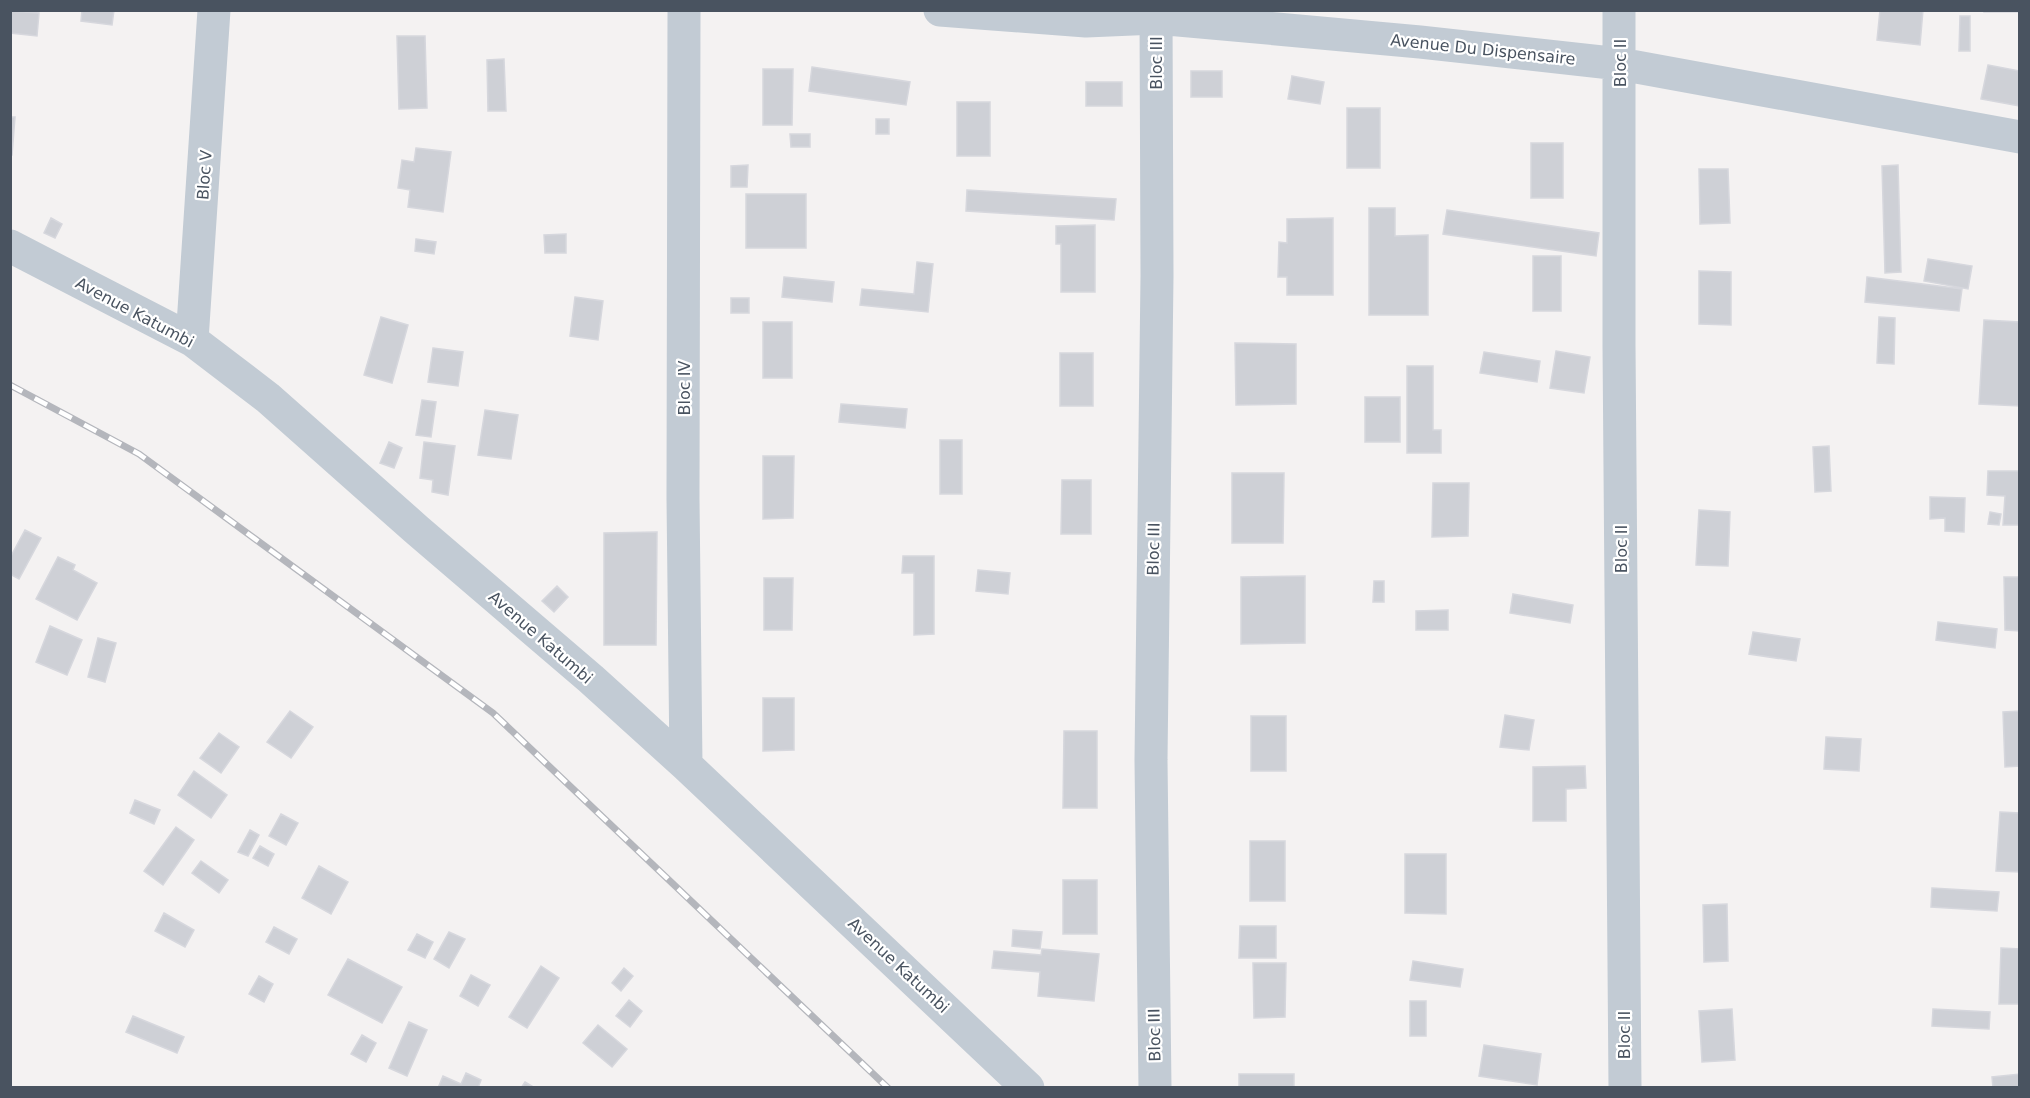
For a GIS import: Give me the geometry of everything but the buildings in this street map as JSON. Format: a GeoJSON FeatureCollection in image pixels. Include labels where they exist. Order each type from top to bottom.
{"type":"FeatureCollection","features":[{"type":"Feature","properties":{"kind":"street","name":"Bloc V"},"geometry":{"type":"LineString","coordinates":[[192,340],[214,10]]}},
{"type":"Feature","properties":{"kind":"street","name":"Bloc IV"},"geometry":{"type":"LineString","coordinates":[[684,10],[686,765]]}},
{"type":"Feature","properties":{"kind":"street","name":"Avenue Du Dispensaire"},"geometry":{"type":"LineString","coordinates":[[940,10],[1086,21],[1156,14],[1620,64],[2019,137]]}},
{"type":"Feature","properties":{"kind":"street","name":"Bloc II"},"geometry":{"type":"LineString","coordinates":[[1619,10],[1624,1088]]}},
{"type":"Feature","properties":{"kind":"street","name":"Bloc III"},"geometry":{"type":"LineString","coordinates":[[1155,1088],[1150,760],[1157,276],[1156,14]]}},
{"type":"Feature","properties":{"kind":"street","name":"Avenue Katumbi"},"geometry":{"type":"LineString","coordinates":[[10,246],[192,340],[277,405],[686,765],[1028,1088]]}},
{"type":"Feature","properties":{"kind":"railway"},"geometry":{"type":"LineString","coordinates":[[10,385],[139,454],[493,713],[888,1088]]}}]}
